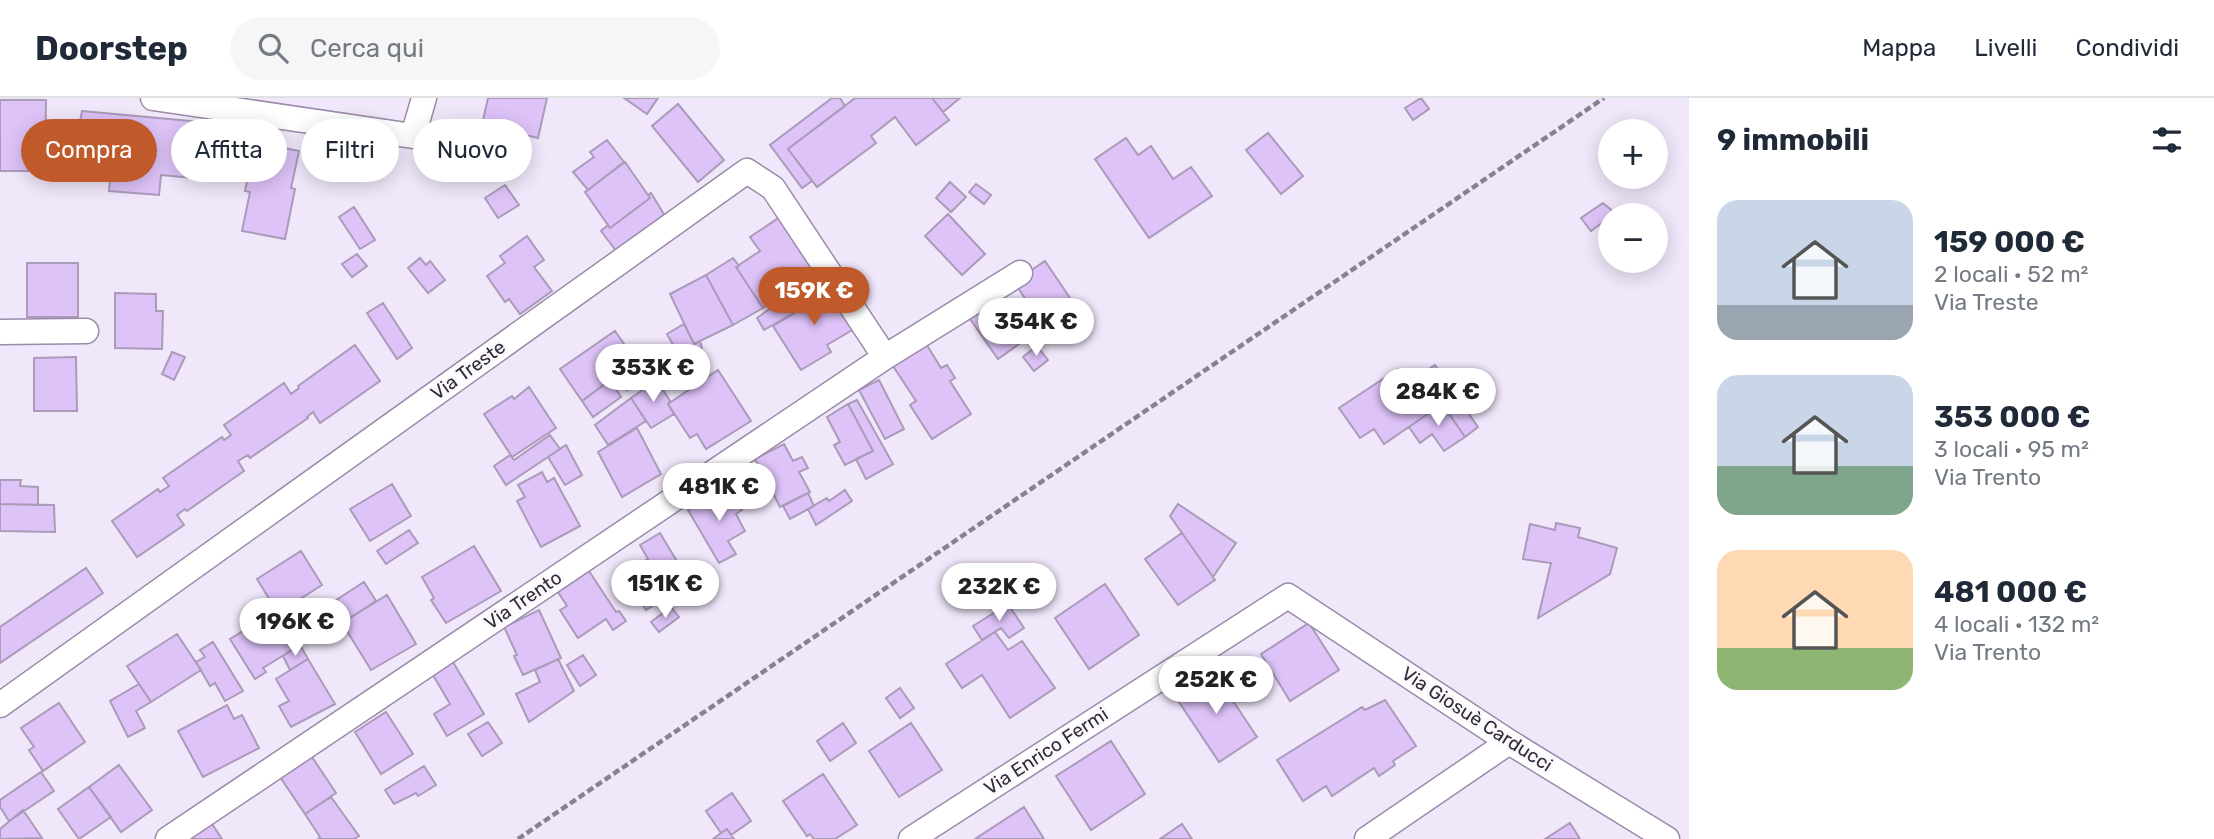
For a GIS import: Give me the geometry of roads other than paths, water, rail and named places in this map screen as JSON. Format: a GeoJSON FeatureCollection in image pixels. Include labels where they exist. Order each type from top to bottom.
{"type":"FeatureCollection","features":[{"type":"Feature","properties":{"kind":"street"},"geometry":{"type":"LineString","coordinates":[[153,98],[413,136],[424,98]]}},
{"type":"Feature","properties":{"kind":"street","name":"Via Treste"},"geometry":{"type":"LineString","coordinates":[[0,705],[747,171],[773,188],[884,357]]}},
{"type":"Feature","properties":{"kind":"street","name":"Via Trento"},"geometry":{"type":"LineString","coordinates":[[168,839],[884,357],[1020,272]]}},
{"type":"Feature","properties":{"kind":"street"},"geometry":{"type":"LineString","coordinates":[[0,332],[86,331]]}},
{"type":"Feature","properties":{"kind":"street","name":"Via Giosuè Carducci"},"geometry":{"type":"LineString","coordinates":[[1288,596],[1509,742],[1667,839]]}},
{"type":"Feature","properties":{"kind":"street","name":"Via Enrico Fermi"},"geometry":{"type":"LineString","coordinates":[[911,839],[1288,596]]}},
{"type":"Feature","properties":{"kind":"street"},"geometry":{"type":"LineString","coordinates":[[1367,839],[1509,742]]}}]}
